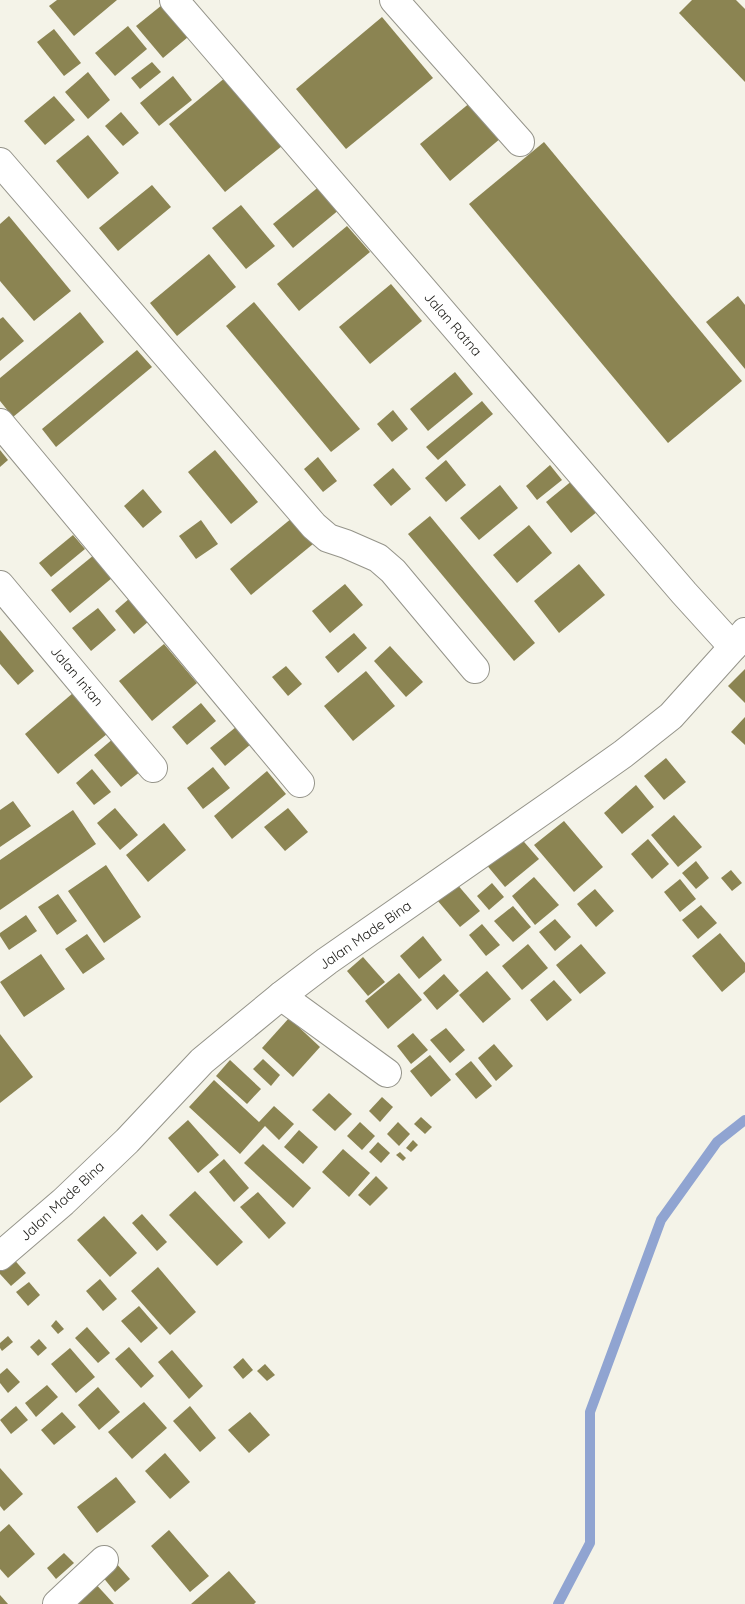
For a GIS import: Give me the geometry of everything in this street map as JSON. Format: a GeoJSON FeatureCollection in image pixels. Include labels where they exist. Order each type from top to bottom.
{"type":"FeatureCollection","features":[{"type":"Feature","properties":{"kind":"street","name":"Jalan Ratna"},"geometry":{"type":"LineString","coordinates":[[174,0],[678,586],[739,640]]}},
{"type":"Feature","properties":{"kind":"street"},"geometry":{"type":"LineString","coordinates":[[394,0],[520,142]]}},
{"type":"Feature","properties":{"kind":"street"},"geometry":{"type":"LineString","coordinates":[[0,162],[314,526],[328,538],[378,558],[393,571],[475,669]]}},
{"type":"Feature","properties":{"kind":"street"},"geometry":{"type":"LineString","coordinates":[[0,422],[300,783]]}},
{"type":"Feature","properties":{"kind":"street","name":"Jalan Intan"},"geometry":{"type":"LineString","coordinates":[[0,585],[153,768]]}},
{"type":"Feature","properties":{"kind":"street","name":"Jalan Made Bina"},"geometry":{"type":"LineString","coordinates":[[0,1256],[63,1202],[127,1141],[202,1061],[281,996],[327,962],[630,748],[671,716],[739,640]]}},
{"type":"Feature","properties":{"kind":"street"},"geometry":{"type":"LineString","coordinates":[[281,996],[387,1074]]}},
{"type":"Feature","properties":{"kind":"street"},"geometry":{"type":"LineString","coordinates":[[57,1604],[104,1560]]}},
{"type":"Feature","properties":{"kind":"building"},"geometry":{"type":"Polygon","coordinates":[[[57,0],[117,0],[74,36],[49,6],[57,0]]]}},
{"type":"Feature","properties":{"kind":"building"},"geometry":{"type":"Polygon","coordinates":[[[692,0],[736,0],[745,9],[745,82],[679,13],[692,0]]]}},
{"type":"Feature","properties":{"kind":"building"},"geometry":{"type":"Polygon","coordinates":[[[162,5],[188,37],[163,58],[136,26],[162,5]]]}},
{"type":"Feature","properties":{"kind":"building"},"geometry":{"type":"Polygon","coordinates":[[[382,17],[433,78],[346,149],[296,89],[382,17]]]}},
{"type":"Feature","properties":{"kind":"building"},"geometry":{"type":"Polygon","coordinates":[[[128,26],[147,49],[115,76],[95,53],[128,26]]]}},
{"type":"Feature","properties":{"kind":"building"},"geometry":{"type":"Polygon","coordinates":[[[54,29],[81,63],[64,76],[37,42],[54,29]]]}},
{"type":"Feature","properties":{"kind":"building"},"geometry":{"type":"Polygon","coordinates":[[[152,62],[161,72],[140,89],[131,78],[152,62]]]}},
{"type":"Feature","properties":{"kind":"building"},"geometry":{"type":"Polygon","coordinates":[[[88,72],[110,100],[88,119],[65,92],[88,72]]]}},
{"type":"Feature","properties":{"kind":"building"},"geometry":{"type":"Polygon","coordinates":[[[173,76],[192,100],[159,126],[140,103],[173,76]]]}},
{"type":"Feature","properties":{"kind":"building"},"geometry":{"type":"Polygon","coordinates":[[[226,77],[282,146],[225,192],[169,124],[226,77]]]}},
{"type":"Feature","properties":{"kind":"building"},"geometry":{"type":"Polygon","coordinates":[[[54,96],[75,120],[45,145],[24,121],[54,96]]]}},
{"type":"Feature","properties":{"kind":"building"},"geometry":{"type":"Polygon","coordinates":[[[471,102],[501,138],[450,181],[420,144],[471,102]]]}},
{"type":"Feature","properties":{"kind":"building"},"geometry":{"type":"Polygon","coordinates":[[[121,112],[139,133],[123,146],[105,126],[121,112]]]}},
{"type":"Feature","properties":{"kind":"building"},"geometry":{"type":"Polygon","coordinates":[[[88,135],[119,173],[88,199],[56,161],[88,135]]]}},
{"type":"Feature","properties":{"kind":"building"},"geometry":{"type":"Polygon","coordinates":[[[544,142],[742,381],[668,443],[469,204],[544,142]]]}},
{"type":"Feature","properties":{"kind":"building"},"geometry":{"type":"Polygon","coordinates":[[[152,185],[171,207],[118,251],[99,228],[152,185]]]}},
{"type":"Feature","properties":{"kind":"building"},"geometry":{"type":"Polygon","coordinates":[[[321,185],[340,209],[293,248],[273,224],[321,185]]]}},
{"type":"Feature","properties":{"kind":"building"},"geometry":{"type":"Polygon","coordinates":[[[241,205],[275,246],[246,269],[212,228],[241,205]]]}},
{"type":"Feature","properties":{"kind":"building"},"geometry":{"type":"Polygon","coordinates":[[[9,216],[71,291],[34,321],[0,281],[0,224],[9,216]]]}},
{"type":"Feature","properties":{"kind":"building"},"geometry":{"type":"Polygon","coordinates":[[[347,226],[370,252],[299,311],[277,284],[347,226]]]}},
{"type":"Feature","properties":{"kind":"building"},"geometry":{"type":"Polygon","coordinates":[[[209,254],[236,287],[177,336],[150,303],[209,254]]]}},
{"type":"Feature","properties":{"kind":"building"},"geometry":{"type":"Polygon","coordinates":[[[391,284],[422,321],[370,364],[339,327],[391,284]]]}},
{"type":"Feature","properties":{"kind":"building"},"geometry":{"type":"Polygon","coordinates":[[[738,296],[745,305],[745,369],[706,322],[738,296]]]}},
{"type":"Feature","properties":{"kind":"building"},"geometry":{"type":"Polygon","coordinates":[[[254,302],[360,429],[331,452],[226,326],[254,302]]]}},
{"type":"Feature","properties":{"kind":"building"},"geometry":{"type":"Polygon","coordinates":[[[80,312],[104,342],[13,417],[0,401],[0,378],[80,312]]]}},
{"type":"Feature","properties":{"kind":"building"},"geometry":{"type":"Polygon","coordinates":[[[3,317],[24,341],[0,361],[0,319],[3,317]]]}},
{"type":"Feature","properties":{"kind":"building"},"geometry":{"type":"Polygon","coordinates":[[[137,350],[152,367],[56,447],[42,429],[137,350]]]}},
{"type":"Feature","properties":{"kind":"building"},"geometry":{"type":"Polygon","coordinates":[[[455,372],[473,394],[428,431],[410,409],[455,372]]]}},
{"type":"Feature","properties":{"kind":"building"},"geometry":{"type":"Polygon","coordinates":[[[482,401],[493,414],[438,460],[426,447],[482,401]]]}},
{"type":"Feature","properties":{"kind":"building"},"geometry":{"type":"Polygon","coordinates":[[[393,410],[408,429],[392,442],[377,424],[393,410]]]}},
{"type":"Feature","properties":{"kind":"building"},"geometry":{"type":"Polygon","coordinates":[[[0,450],[8,460],[0,467],[0,450]]]}},
{"type":"Feature","properties":{"kind":"building"},"geometry":{"type":"Polygon","coordinates":[[[215,450],[258,502],[231,524],[188,472],[215,450]]]}},
{"type":"Feature","properties":{"kind":"building"},"geometry":{"type":"Polygon","coordinates":[[[318,457],[337,481],[323,492],[304,469],[318,457]]]}},
{"type":"Feature","properties":{"kind":"building"},"geometry":{"type":"Polygon","coordinates":[[[446,460],[466,485],[446,502],[425,478],[446,460]]]}},
{"type":"Feature","properties":{"kind":"building"},"geometry":{"type":"Polygon","coordinates":[[[550,465],[562,480],[537,500],[526,486],[550,465]]]}},
{"type":"Feature","properties":{"kind":"building"},"geometry":{"type":"Polygon","coordinates":[[[393,468],[411,489],[391,506],[373,485],[393,468]]]}},
{"type":"Feature","properties":{"kind":"building"},"geometry":{"type":"Polygon","coordinates":[[[573,480],[598,511],[571,533],[546,502],[573,480]]]}},
{"type":"Feature","properties":{"kind":"building"},"geometry":{"type":"Polygon","coordinates":[[[500,485],[518,508],[479,540],[460,518],[500,485]]]}},
{"type":"Feature","properties":{"kind":"building"},"geometry":{"type":"Polygon","coordinates":[[[143,489],[162,512],[143,528],[124,506],[143,489]]]}},
{"type":"Feature","properties":{"kind":"building"},"geometry":{"type":"Polygon","coordinates":[[[430,516],[535,643],[514,661],[408,534],[430,516]]]}},
{"type":"Feature","properties":{"kind":"building"},"geometry":{"type":"Polygon","coordinates":[[[292,518],[313,544],[251,595],[230,569],[292,518]]]}},
{"type":"Feature","properties":{"kind":"building"},"geometry":{"type":"Polygon","coordinates":[[[201,520],[218,544],[196,559],[179,536],[201,520]]]}},
{"type":"Feature","properties":{"kind":"building"},"geometry":{"type":"Polygon","coordinates":[[[529,525],[552,553],[517,583],[493,555],[529,525]]]}},
{"type":"Feature","properties":{"kind":"building"},"geometry":{"type":"Polygon","coordinates":[[[73,535],[85,549],[51,577],[39,563],[73,535]]]}},
{"type":"Feature","properties":{"kind":"building"},"geometry":{"type":"Polygon","coordinates":[[[94,555],[112,578],[70,613],[51,590],[94,555]]]}},
{"type":"Feature","properties":{"kind":"building"},"geometry":{"type":"Polygon","coordinates":[[[579,564],[605,595],[559,633],[534,601],[579,564]]]}},
{"type":"Feature","properties":{"kind":"building"},"geometry":{"type":"Polygon","coordinates":[[[345,584],[363,605],[330,633],[312,611],[345,584]]]}},
{"type":"Feature","properties":{"kind":"building"},"geometry":{"type":"Polygon","coordinates":[[[130,598],[149,621],[134,634],[115,611],[130,598]]]}},
{"type":"Feature","properties":{"kind":"building"},"geometry":{"type":"Polygon","coordinates":[[[98,608],[116,630],[91,651],[72,628],[98,608]]]}},
{"type":"Feature","properties":{"kind":"building"},"geometry":{"type":"Polygon","coordinates":[[[0,630],[34,671],[18,685],[0,664],[0,630]]]}},
{"type":"Feature","properties":{"kind":"building"},"geometry":{"type":"Polygon","coordinates":[[[354,633],[367,648],[338,673],[325,657],[354,633]]]}},
{"type":"Feature","properties":{"kind":"building"},"geometry":{"type":"Polygon","coordinates":[[[164,644],[197,683],[152,721],[119,681],[164,644]]]}},
{"type":"Feature","properties":{"kind":"building"},"geometry":{"type":"Polygon","coordinates":[[[390,646],[423,682],[406,697],[374,661],[390,646]]]}},
{"type":"Feature","properties":{"kind":"building"},"geometry":{"type":"Polygon","coordinates":[[[286,666],[302,684],[288,696],[272,677],[286,666]]]}},
{"type":"Feature","properties":{"kind":"building"},"geometry":{"type":"Polygon","coordinates":[[[745,669],[745,703],[728,686],[745,669]]]}},
{"type":"Feature","properties":{"kind":"building"},"geometry":{"type":"Polygon","coordinates":[[[366,671],[395,706],[353,741],[324,706],[366,671]]]}},
{"type":"Feature","properties":{"kind":"building"},"geometry":{"type":"Polygon","coordinates":[[[73,693],[107,734],[58,774],[25,734],[73,693]]]}},
{"type":"Feature","properties":{"kind":"building"},"geometry":{"type":"Polygon","coordinates":[[[201,703],[216,721],[187,745],[172,727],[201,703]]]}},
{"type":"Feature","properties":{"kind":"building"},"geometry":{"type":"Polygon","coordinates":[[[745,717],[745,745],[731,732],[745,717]]]}},
{"type":"Feature","properties":{"kind":"building"},"geometry":{"type":"Polygon","coordinates":[[[236,727],[251,744],[225,766],[210,748],[236,727]]]}},
{"type":"Feature","properties":{"kind":"building"},"geometry":{"type":"Polygon","coordinates":[[[114,738],[141,771],[121,787],[94,755],[114,738]]]}},
{"type":"Feature","properties":{"kind":"building"},"geometry":{"type":"Polygon","coordinates":[[[666,758],[686,782],[664,800],[644,776],[666,758]]]}},
{"type":"Feature","properties":{"kind":"building"},"geometry":{"type":"Polygon","coordinates":[[[213,767],[230,788],[203,809],[187,788],[213,767]]]}},
{"type":"Feature","properties":{"kind":"building"},"geometry":{"type":"Polygon","coordinates":[[[92,769],[111,792],[94,805],[76,783],[92,769]]]}},
{"type":"Feature","properties":{"kind":"building"},"geometry":{"type":"Polygon","coordinates":[[[267,771],[286,794],[232,839],[214,816],[267,771]]]}},
{"type":"Feature","properties":{"kind":"building"},"geometry":{"type":"Polygon","coordinates":[[[636,785],[654,807],[622,834],[604,813],[636,785]]]}},
{"type":"Feature","properties":{"kind":"building"},"geometry":{"type":"Polygon","coordinates":[[[13,801],[31,826],[0,847],[0,810],[13,801]]]}},
{"type":"Feature","properties":{"kind":"building"},"geometry":{"type":"Polygon","coordinates":[[[115,808],[138,835],[120,850],[97,823],[115,808]]]}},
{"type":"Feature","properties":{"kind":"building"},"geometry":{"type":"Polygon","coordinates":[[[288,808],[308,832],[285,851],[264,827],[288,808]]]}},
{"type":"Feature","properties":{"kind":"building"},"geometry":{"type":"Polygon","coordinates":[[[73,810],[96,844],[0,910],[0,860],[73,810]]]}},
{"type":"Feature","properties":{"kind":"building"},"geometry":{"type":"Polygon","coordinates":[[[674,815],[702,847],[678,867],[651,835],[674,815]]]}},
{"type":"Feature","properties":{"kind":"building"},"geometry":{"type":"Polygon","coordinates":[[[564,821],[603,867],[574,892],[534,845],[564,821]]]}},
{"type":"Feature","properties":{"kind":"building"},"geometry":{"type":"Polygon","coordinates":[[[164,823],[186,850],[148,882],[126,855],[164,823]]]}},
{"type":"Feature","properties":{"kind":"building"},"geometry":{"type":"Polygon","coordinates":[[[518,835],[539,859],[505,887],[485,863],[518,835]]]}},
{"type":"Feature","properties":{"kind":"building"},"geometry":{"type":"Polygon","coordinates":[[[648,839],[669,864],[652,879],[631,854],[648,839]]]}},
{"type":"Feature","properties":{"kind":"building"},"geometry":{"type":"Polygon","coordinates":[[[696,861],[709,878],[696,889],[682,873],[696,861]]]}},
{"type":"Feature","properties":{"kind":"building"},"geometry":{"type":"Polygon","coordinates":[[[106,865],[141,917],[104,943],[68,891],[106,865]]]}},
{"type":"Feature","properties":{"kind":"building"},"geometry":{"type":"Polygon","coordinates":[[[731,870],[742,883],[732,891],[721,878],[731,870]]]}},
{"type":"Feature","properties":{"kind":"building"},"geometry":{"type":"Polygon","coordinates":[[[534,877],[559,905],[535,925],[512,896],[534,877]]]}},
{"type":"Feature","properties":{"kind":"building"},"geometry":{"type":"Polygon","coordinates":[[[680,879],[696,899],[680,912],[664,892],[680,879]]]}},
{"type":"Feature","properties":{"kind":"building"},"geometry":{"type":"Polygon","coordinates":[[[456,883],[480,911],[460,927],[437,900],[456,883]]]}},
{"type":"Feature","properties":{"kind":"building"},"geometry":{"type":"Polygon","coordinates":[[[492,883],[504,897],[489,910],[477,896],[492,883]]]}},
{"type":"Feature","properties":{"kind":"building"},"geometry":{"type":"Polygon","coordinates":[[[595,889],[614,911],[596,927],[577,904],[595,889]]]}},
{"type":"Feature","properties":{"kind":"building"},"geometry":{"type":"Polygon","coordinates":[[[58,894],[77,921],[57,935],[38,907],[58,894]]]}},
{"type":"Feature","properties":{"kind":"building"},"geometry":{"type":"Polygon","coordinates":[[[701,905],[717,923],[698,939],[682,920],[701,905]]]}},
{"type":"Feature","properties":{"kind":"building"},"geometry":{"type":"Polygon","coordinates":[[[513,906],[531,927],[513,942],[494,921],[513,906]]]}},
{"type":"Feature","properties":{"kind":"building"},"geometry":{"type":"Polygon","coordinates":[[[26,915],[37,931],[9,950],[0,933],[26,915]]]}},
{"type":"Feature","properties":{"kind":"building"},"geometry":{"type":"Polygon","coordinates":[[[555,919],[571,937],[555,951],[539,932],[555,919]]]}},
{"type":"Feature","properties":{"kind":"building"},"geometry":{"type":"Polygon","coordinates":[[[482,924],[500,945],[486,956],[469,935],[482,924]]]}},
{"type":"Feature","properties":{"kind":"building"},"geometry":{"type":"Polygon","coordinates":[[[720,933],[745,963],[745,972],[722,992],[692,956],[720,933]]]}},
{"type":"Feature","properties":{"kind":"building"},"geometry":{"type":"Polygon","coordinates":[[[87,934],[105,959],[83,974],[65,949],[87,934]]]}},
{"type":"Feature","properties":{"kind":"building"},"geometry":{"type":"Polygon","coordinates":[[[423,936],[442,960],[419,979],[400,956],[423,936]]]}},
{"type":"Feature","properties":{"kind":"building"},"geometry":{"type":"Polygon","coordinates":[[[528,944],[548,968],[522,990],[502,966],[528,944]]]}},
{"type":"Feature","properties":{"kind":"building"},"geometry":{"type":"Polygon","coordinates":[[[581,944],[606,973],[580,994],[556,965],[581,944]]]}},
{"type":"Feature","properties":{"kind":"building"},"geometry":{"type":"Polygon","coordinates":[[[41,954],[65,989],[24,1017],[0,982],[41,954]]]}},
{"type":"Feature","properties":{"kind":"building"},"geometry":{"type":"Polygon","coordinates":[[[363,957],[385,982],[368,996],[347,971],[363,957]]]}},
{"type":"Feature","properties":{"kind":"building"},"geometry":{"type":"Polygon","coordinates":[[[487,971],[511,999],[483,1023],[459,995],[487,971]]]}},
{"type":"Feature","properties":{"kind":"building"},"geometry":{"type":"Polygon","coordinates":[[[399,973],[422,1000],[388,1029],[365,1001],[399,973]]]}},
{"type":"Feature","properties":{"kind":"building"},"geometry":{"type":"Polygon","coordinates":[[[444,974],[459,991],[437,1010],[423,993],[444,974]]]}},
{"type":"Feature","properties":{"kind":"building"},"geometry":{"type":"Polygon","coordinates":[[[554,980],[572,1000],[547,1021],[530,1000],[554,980]]]}},
{"type":"Feature","properties":{"kind":"building"},"geometry":{"type":"Polygon","coordinates":[[[289,1018],[320,1047],[293,1077],[262,1048],[289,1018]]]}},
{"type":"Feature","properties":{"kind":"building"},"geometry":{"type":"Polygon","coordinates":[[[446,1028],[465,1050],[450,1063],[430,1040],[446,1028]]]}},
{"type":"Feature","properties":{"kind":"building"},"geometry":{"type":"Polygon","coordinates":[[[413,1033],[428,1050],[411,1064],[397,1046],[413,1033]]]}},
{"type":"Feature","properties":{"kind":"building"},"geometry":{"type":"Polygon","coordinates":[[[0,1034],[33,1077],[0,1103],[0,1034]]]}},
{"type":"Feature","properties":{"kind":"building"},"geometry":{"type":"Polygon","coordinates":[[[494,1044],[513,1066],[496,1081],[478,1058],[494,1044]]]}},
{"type":"Feature","properties":{"kind":"building"},"geometry":{"type":"Polygon","coordinates":[[[430,1055],[451,1080],[431,1097],[410,1071],[430,1055]]]}},
{"type":"Feature","properties":{"kind":"building"},"geometry":{"type":"Polygon","coordinates":[[[263,1059],[280,1075],[271,1086],[253,1069],[263,1059]]]}},
{"type":"Feature","properties":{"kind":"building"},"geometry":{"type":"Polygon","coordinates":[[[230,1060],[261,1089],[247,1104],[216,1076],[230,1060]]]}},
{"type":"Feature","properties":{"kind":"building"},"geometry":{"type":"Polygon","coordinates":[[[471,1061],[492,1086],[476,1099],[455,1074],[471,1061]]]}},
{"type":"Feature","properties":{"kind":"building"},"geometry":{"type":"Polygon","coordinates":[[[214,1080],[259,1122],[274,1106],[294,1124],[279,1140],[265,1126],[240,1154],[189,1107],[214,1080]]]}},
{"type":"Feature","properties":{"kind":"building"},"geometry":{"type":"Polygon","coordinates":[[[329,1093],[352,1114],[335,1131],[312,1110],[329,1093]]]}},
{"type":"Feature","properties":{"kind":"building"},"geometry":{"type":"Polygon","coordinates":[[[382,1097],[393,1107],[380,1122],[369,1111],[382,1097]]]}},
{"type":"Feature","properties":{"kind":"building"},"geometry":{"type":"Polygon","coordinates":[[[421,1117],[432,1127],[425,1134],[414,1124],[421,1117]]]}},
{"type":"Feature","properties":{"kind":"building"},"geometry":{"type":"Polygon","coordinates":[[[188,1120],[219,1155],[198,1173],[168,1138],[188,1120]]]}},
{"type":"Feature","properties":{"kind":"building"},"geometry":{"type":"Polygon","coordinates":[[[360,1122],[375,1136],[362,1150],[347,1136],[360,1122]]]}},
{"type":"Feature","properties":{"kind":"building"},"geometry":{"type":"Polygon","coordinates":[[[398,1122],[410,1134],[399,1146],[387,1134],[398,1122]]]}},
{"type":"Feature","properties":{"kind":"building"},"geometry":{"type":"Polygon","coordinates":[[[299,1130],[318,1147],[303,1164],[284,1147],[299,1130]]]}},
{"type":"Feature","properties":{"kind":"building"},"geometry":{"type":"Polygon","coordinates":[[[413,1140],[418,1145],[411,1152],[406,1148],[413,1140]]]}},
{"type":"Feature","properties":{"kind":"building"},"geometry":{"type":"Polygon","coordinates":[[[378,1142],[390,1153],[381,1163],[369,1152],[378,1142]]]}},
{"type":"Feature","properties":{"kind":"building"},"geometry":{"type":"Polygon","coordinates":[[[263,1144],[311,1188],[293,1208],[244,1163],[263,1144]]]}},
{"type":"Feature","properties":{"kind":"building"},"geometry":{"type":"Polygon","coordinates":[[[343,1149],[370,1173],[349,1197],[322,1172],[343,1149]]]}},
{"type":"Feature","properties":{"kind":"building"},"geometry":{"type":"Polygon","coordinates":[[[400,1152],[406,1158],[403,1161],[396,1155],[400,1152]]]}},
{"type":"Feature","properties":{"kind":"building"},"geometry":{"type":"Polygon","coordinates":[[[224,1159],[249,1188],[234,1202],[209,1172],[224,1159]]]}},
{"type":"Feature","properties":{"kind":"building"},"geometry":{"type":"Polygon","coordinates":[[[376,1176],[388,1188],[370,1206],[358,1195],[376,1176]]]}},
{"type":"Feature","properties":{"kind":"building"},"geometry":{"type":"Polygon","coordinates":[[[195,1191],[243,1242],[217,1266],[169,1215],[195,1191]]]}},
{"type":"Feature","properties":{"kind":"building"},"geometry":{"type":"Polygon","coordinates":[[[258,1192],[286,1223],[269,1239],[240,1207],[258,1192]]]}},
{"type":"Feature","properties":{"kind":"building"},"geometry":{"type":"Polygon","coordinates":[[[142,1214],[167,1242],[157,1251],[132,1223],[142,1214]]]}},
{"type":"Feature","properties":{"kind":"building"},"geometry":{"type":"Polygon","coordinates":[[[104,1216],[137,1253],[110,1277],[77,1240],[104,1216]]]}},
{"type":"Feature","properties":{"kind":"building"},"geometry":{"type":"Polygon","coordinates":[[[11,1256],[26,1273],[11,1286],[0,1274],[0,1266],[11,1256]]]}},
{"type":"Feature","properties":{"kind":"building"},"geometry":{"type":"Polygon","coordinates":[[[158,1267],[196,1312],[170,1335],[131,1291],[158,1267]]]}},
{"type":"Feature","properties":{"kind":"building"},"geometry":{"type":"Polygon","coordinates":[[[100,1279],[117,1299],[103,1311],[86,1291],[100,1279]]]}},
{"type":"Feature","properties":{"kind":"building"},"geometry":{"type":"Polygon","coordinates":[[[29,1282],[40,1295],[28,1306],[16,1292],[29,1282]]]}},
{"type":"Feature","properties":{"kind":"building"},"geometry":{"type":"Polygon","coordinates":[[[139,1306],[158,1328],[141,1343],[121,1321],[139,1306]]]}},
{"type":"Feature","properties":{"kind":"building"},"geometry":{"type":"Polygon","coordinates":[[[56,1320],[64,1329],[58,1334],[51,1326],[56,1320]]]}},
{"type":"Feature","properties":{"kind":"building"},"geometry":{"type":"Polygon","coordinates":[[[87,1327],[110,1353],[98,1363],[75,1338],[87,1327]]]}},
{"type":"Feature","properties":{"kind":"building"},"geometry":{"type":"Polygon","coordinates":[[[8,1336],[13,1342],[2,1351],[0,1343],[8,1336]]]}},
{"type":"Feature","properties":{"kind":"building"},"geometry":{"type":"Polygon","coordinates":[[[39,1339],[47,1348],[38,1356],[30,1347],[39,1339]]]}},
{"type":"Feature","properties":{"kind":"building"},"geometry":{"type":"Polygon","coordinates":[[[129,1347],[154,1376],[141,1388],[115,1359],[129,1347]]]}},
{"type":"Feature","properties":{"kind":"building"},"geometry":{"type":"Polygon","coordinates":[[[70,1348],[95,1377],[76,1393],[51,1364],[70,1348]]]}},
{"type":"Feature","properties":{"kind":"building"},"geometry":{"type":"Polygon","coordinates":[[[172,1350],[203,1386],[189,1399],[158,1362],[172,1350]]]}},
{"type":"Feature","properties":{"kind":"building"},"geometry":{"type":"Polygon","coordinates":[[[243,1358],[253,1370],[243,1379],[233,1367],[243,1358]]]}},
{"type":"Feature","properties":{"kind":"building"},"geometry":{"type":"Polygon","coordinates":[[[265,1364],[275,1375],[267,1381],[257,1371],[265,1364]]]}},
{"type":"Feature","properties":{"kind":"building"},"geometry":{"type":"Polygon","coordinates":[[[7,1368],[20,1382],[8,1393],[0,1383],[0,1374],[7,1368]]]}},
{"type":"Feature","properties":{"kind":"building"},"geometry":{"type":"Polygon","coordinates":[[[47,1385],[58,1397],[36,1417],[25,1403],[47,1385]]]}},
{"type":"Feature","properties":{"kind":"building"},"geometry":{"type":"Polygon","coordinates":[[[98,1387],[120,1412],[99,1430],[78,1405],[98,1387]]]}},
{"type":"Feature","properties":{"kind":"building"},"geometry":{"type":"Polygon","coordinates":[[[144,1402],[167,1428],[132,1459],[108,1432],[144,1402]]]}},
{"type":"Feature","properties":{"kind":"building"},"geometry":{"type":"Polygon","coordinates":[[[16,1406],[28,1420],[11,1434],[0,1420],[16,1406]]]}},
{"type":"Feature","properties":{"kind":"building"},"geometry":{"type":"Polygon","coordinates":[[[190,1406],[216,1438],[200,1452],[173,1421],[190,1406]]]}},
{"type":"Feature","properties":{"kind":"building"},"geometry":{"type":"Polygon","coordinates":[[[62,1412],[76,1427],[54,1445],[41,1430],[62,1412]]]}},
{"type":"Feature","properties":{"kind":"building"},"geometry":{"type":"Polygon","coordinates":[[[250,1412],[270,1435],[249,1453],[228,1430],[250,1412]]]}},
{"type":"Feature","properties":{"kind":"building"},"geometry":{"type":"Polygon","coordinates":[[[165,1453],[190,1482],[170,1499],[145,1471],[165,1453]]]}},
{"type":"Feature","properties":{"kind":"building"},"geometry":{"type":"Polygon","coordinates":[[[0,1468],[23,1494],[4,1511],[0,1506],[0,1468]]]}},
{"type":"Feature","properties":{"kind":"building"},"geometry":{"type":"Polygon","coordinates":[[[116,1477],[136,1502],[97,1533],[77,1507],[116,1477]]]}},
{"type":"Feature","properties":{"kind":"building"},"geometry":{"type":"Polygon","coordinates":[[[9,1524],[35,1554],[8,1578],[0,1569],[0,1532],[9,1524]]]}},
{"type":"Feature","properties":{"kind":"building"},"geometry":{"type":"Polygon","coordinates":[[[169,1530],[209,1576],[190,1592],[151,1546],[169,1530]]]}},
{"type":"Feature","properties":{"kind":"building"},"geometry":{"type":"Polygon","coordinates":[[[64,1553],[74,1563],[56,1579],[47,1568],[64,1553]]]}},
{"type":"Feature","properties":{"kind":"building"},"geometry":{"type":"Polygon","coordinates":[[[116,1563],[130,1579],[115,1592],[102,1576],[116,1563]]]}},
{"type":"Feature","properties":{"kind":"building"},"geometry":{"type":"Polygon","coordinates":[[[229,1571],[256,1602],[254,1604],[191,1604],[229,1571]]]}},
{"type":"Feature","properties":{"kind":"building"},"geometry":{"type":"Polygon","coordinates":[[[93,1581],[114,1604],[69,1604],[93,1581]]]}},
{"type":"Feature","properties":{"kind":"building"},"geometry":{"type":"Polygon","coordinates":[[[0,1595],[8,1604],[0,1604],[0,1595]]]}},
{"type":"Feature","properties":{"kind":"waterway"},"geometry":{"type":"LineString","coordinates":[[558,1604],[590,1543],[590,1412],[661,1220],[717,1142],[745,1120]]}}]}
